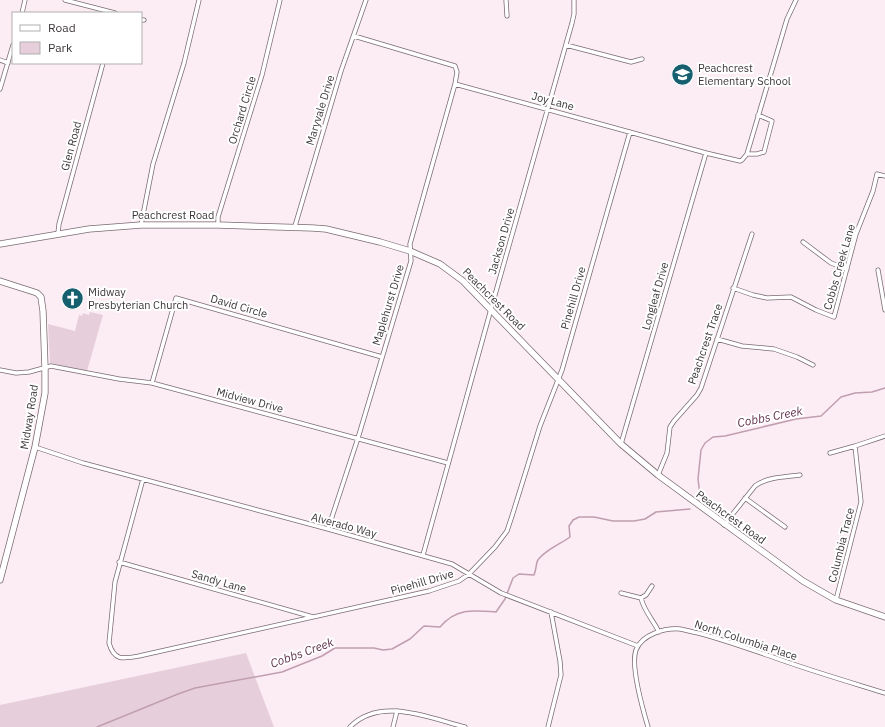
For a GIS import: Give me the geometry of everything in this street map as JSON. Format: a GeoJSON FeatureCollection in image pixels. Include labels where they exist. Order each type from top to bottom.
{"type":"FeatureCollection","features":[{"type":"Feature","properties":{"kind":"street"},"geometry":{"type":"LineString","coordinates":[[22,12],[25,0]]}},
{"type":"Feature","properties":{"kind":"street"},"geometry":{"type":"LineString","coordinates":[[64,0],[111,12]]}},
{"type":"Feature","properties":{"kind":"street"},"geometry":{"type":"LineString","coordinates":[[141,225],[153,164],[184,63],[199,0]]}},
{"type":"Feature","properties":{"kind":"street","name":"Orchard Circle"},"geometry":{"type":"LineString","coordinates":[[218,225],[218,217],[262,75],[280,0]]}},
{"type":"Feature","properties":{"kind":"street","name":"Maryvale Drive"},"geometry":{"type":"LineString","coordinates":[[295,226],[341,71],[366,0]]}},
{"type":"Feature","properties":{"kind":"street"},"geometry":{"type":"LineString","coordinates":[[506,0],[507,16]]}},
{"type":"Feature","properties":{"kind":"street","name":"Jackson Drive"},"geometry":{"type":"LineString","coordinates":[[423,555],[566,45],[574,14],[574,0]]}},
{"type":"Feature","properties":{"kind":"street"},"geometry":{"type":"LineString","coordinates":[[747,154],[787,18],[796,0]]}},
{"type":"Feature","properties":{"kind":"street"},"geometry":{"type":"LineString","coordinates":[[354,36],[455,66],[457,72],[455,84]]}},
{"type":"Feature","properties":{"kind":"street"},"geometry":{"type":"LineString","coordinates":[[566,45],[631,62],[642,59]]}},
{"type":"Feature","properties":{"kind":"street"},"geometry":{"type":"LineString","coordinates":[[0,89],[12,48]]}},
{"type":"Feature","properties":{"kind":"street"},"geometry":{"type":"LineString","coordinates":[[0,60],[8,62]]}},
{"type":"Feature","properties":{"kind":"street","name":"Glen Road"},"geometry":{"type":"LineString","coordinates":[[58,233],[59,224],[103,64]]}},
{"type":"Feature","properties":{"kind":"street","name":"Joy Lane"},"geometry":{"type":"LineString","coordinates":[[455,84],[736,160],[742,160],[747,154],[754,155],[764,152],[772,121],[758,116]]}},
{"type":"Feature","properties":{"kind":"street","name":"Maplehurst Drive"},"geometry":{"type":"LineString","coordinates":[[328,529],[358,438],[411,261],[410,244],[455,84]]}},
{"type":"Feature","properties":{"kind":"street","name":"Pinehill Drive"},"geometry":{"type":"LineString","coordinates":[[143,479],[119,562],[115,582],[109,643],[112,651],[119,658],[139,656],[428,591],[455,583],[470,574],[495,547],[507,531],[540,426],[562,370],[630,132]]}},
{"type":"Feature","properties":{"kind":"street","name":"Longleaf Drive"},"geometry":{"type":"LineString","coordinates":[[621,444],[706,153]]}},
{"type":"Feature","properties":{"kind":"street","name":"Cobbs Creek Lane"},"geometry":{"type":"LineString","coordinates":[[733,288],[767,298],[791,297],[816,310],[834,317],[856,234],[873,191],[877,174],[885,176]]}},
{"type":"Feature","properties":{"kind":"street","name":"Peachcrest Road"},"geometry":{"type":"LineString","coordinates":[[0,244],[58,233],[141,225],[295,226],[326,229],[410,251],[440,264],[455,274],[472,289],[621,444],[658,475],[724,525],[803,581],[836,600],[885,617]]}},
{"type":"Feature","properties":{"kind":"street","name":"Peachcrest Trace"},"geometry":{"type":"LineString","coordinates":[[658,475],[667,453],[670,427],[697,395],[701,388],[752,234]]}},
{"type":"Feature","properties":{"kind":"street"},"geometry":{"type":"LineString","coordinates":[[803,242],[831,263],[847,269]]}},
{"type":"Feature","properties":{"kind":"street"},"geometry":{"type":"LineString","coordinates":[[878,270],[885,310]]}},
{"type":"Feature","properties":{"kind":"street","name":"Midway Road"},"geometry":{"type":"LineString","coordinates":[[0,281],[37,293],[41,297],[43,311],[45,368],[45,393],[35,447],[1,576]]}},
{"type":"Feature","properties":{"kind":"street","name":"David Circle"},"geometry":{"type":"LineString","coordinates":[[152,383],[176,298],[382,357]]}},
{"type":"Feature","properties":{"kind":"street"},"geometry":{"type":"LineString","coordinates":[[717,340],[742,346],[774,349],[813,365]]}},
{"type":"Feature","properties":{"kind":"street","name":"Midview Drive"},"geometry":{"type":"LineString","coordinates":[[0,370],[16,373],[29,372],[51,366],[101,376],[152,383],[448,462]]}},
{"type":"Feature","properties":{"kind":"street"},"geometry":{"type":"LineString","coordinates":[[830,453],[885,436]]}},
{"type":"Feature","properties":{"kind":"street","name":"Columbia Trace"},"geometry":{"type":"LineString","coordinates":[[836,600],[861,502],[855,446]]}},
{"type":"Feature","properties":{"kind":"street","name":"Alverado Way"},"geometry":{"type":"LineString","coordinates":[[35,447],[83,463],[452,564],[501,593],[598,632],[638,646]]}},
{"type":"Feature","properties":{"kind":"street"},"geometry":{"type":"LineString","coordinates":[[724,525],[755,486],[764,481],[800,475]]}},
{"type":"Feature","properties":{"kind":"street"},"geometry":{"type":"LineString","coordinates":[[745,498],[785,527]]}},
{"type":"Feature","properties":{"kind":"street","name":"Sandy Lane"},"geometry":{"type":"LineString","coordinates":[[119,562],[314,617]]}},
{"type":"Feature","properties":{"kind":"street"},"geometry":{"type":"LineString","coordinates":[[621,593],[641,598],[646,595],[652,586]]}},
{"type":"Feature","properties":{"kind":"street"},"geometry":{"type":"LineString","coordinates":[[641,598],[645,610],[654,621],[659,632]]}},
{"type":"Feature","properties":{"kind":"street"},"geometry":{"type":"LineString","coordinates":[[548,727],[561,675],[560,661],[551,612]]}},
{"type":"Feature","properties":{"kind":"street","name":"North Columbia Place"},"geometry":{"type":"LineString","coordinates":[[638,646],[645,638],[659,632],[670,629],[681,629],[716,638],[803,668],[885,693]]}},
{"type":"Feature","properties":{"kind":"street"},"geometry":{"type":"LineString","coordinates":[[638,646],[636,651],[636,671],[638,687],[648,727]]}},
{"type":"Feature","properties":{"kind":"street"},"geometry":{"type":"LineString","coordinates":[[350,727],[372,713],[397,711],[465,727]]}},
{"type":"Feature","properties":{"kind":"street"},"geometry":{"type":"LineString","coordinates":[[393,727],[397,711]]}},
{"type":"Feature","properties":{"kind":"green space"},"geometry":{"type":"Polygon","coordinates":[[[90,312],[103,315],[87,371],[50,363],[48,324],[75,331],[79,315],[82,316],[83,313],[89,315],[90,312]]]}},
{"type":"Feature","properties":{"kind":"green space"},"geometry":{"type":"Polygon","coordinates":[[[246,653],[274,727],[0,727],[0,705],[246,653]]]}},
{"type":"Feature","properties":{"kind":"waterway","name":"Cobbs Creek"},"geometry":{"type":"LineString","coordinates":[[700,495],[698,479],[701,450],[705,443],[713,437],[725,436],[796,419],[821,416],[841,397],[855,393],[872,392],[885,388]]}},
{"type":"Feature","properties":{"kind":"waterway","name":"Cobbs Creek"},"geometry":{"type":"LineString","coordinates":[[97,727],[195,688],[282,672],[322,656],[335,648],[392,649],[410,639],[424,626],[440,627],[452,616],[459,613],[472,611],[496,612],[505,599],[513,578],[519,574],[534,575],[537,562],[542,555],[570,537],[569,526],[573,520],[579,517],[594,517],[613,521],[634,521],[645,519],[656,512],[690,509]]}},
{"type":"Feature","properties":{"kind":"place","name":"Peachcrest Elementary School"},"geometry":{"type":"Point","coordinates":[683,74]}},
{"type":"Feature","properties":{"kind":"place","name":"Midway Presbyterian Church"},"geometry":{"type":"Point","coordinates":[73,298]}}]}
